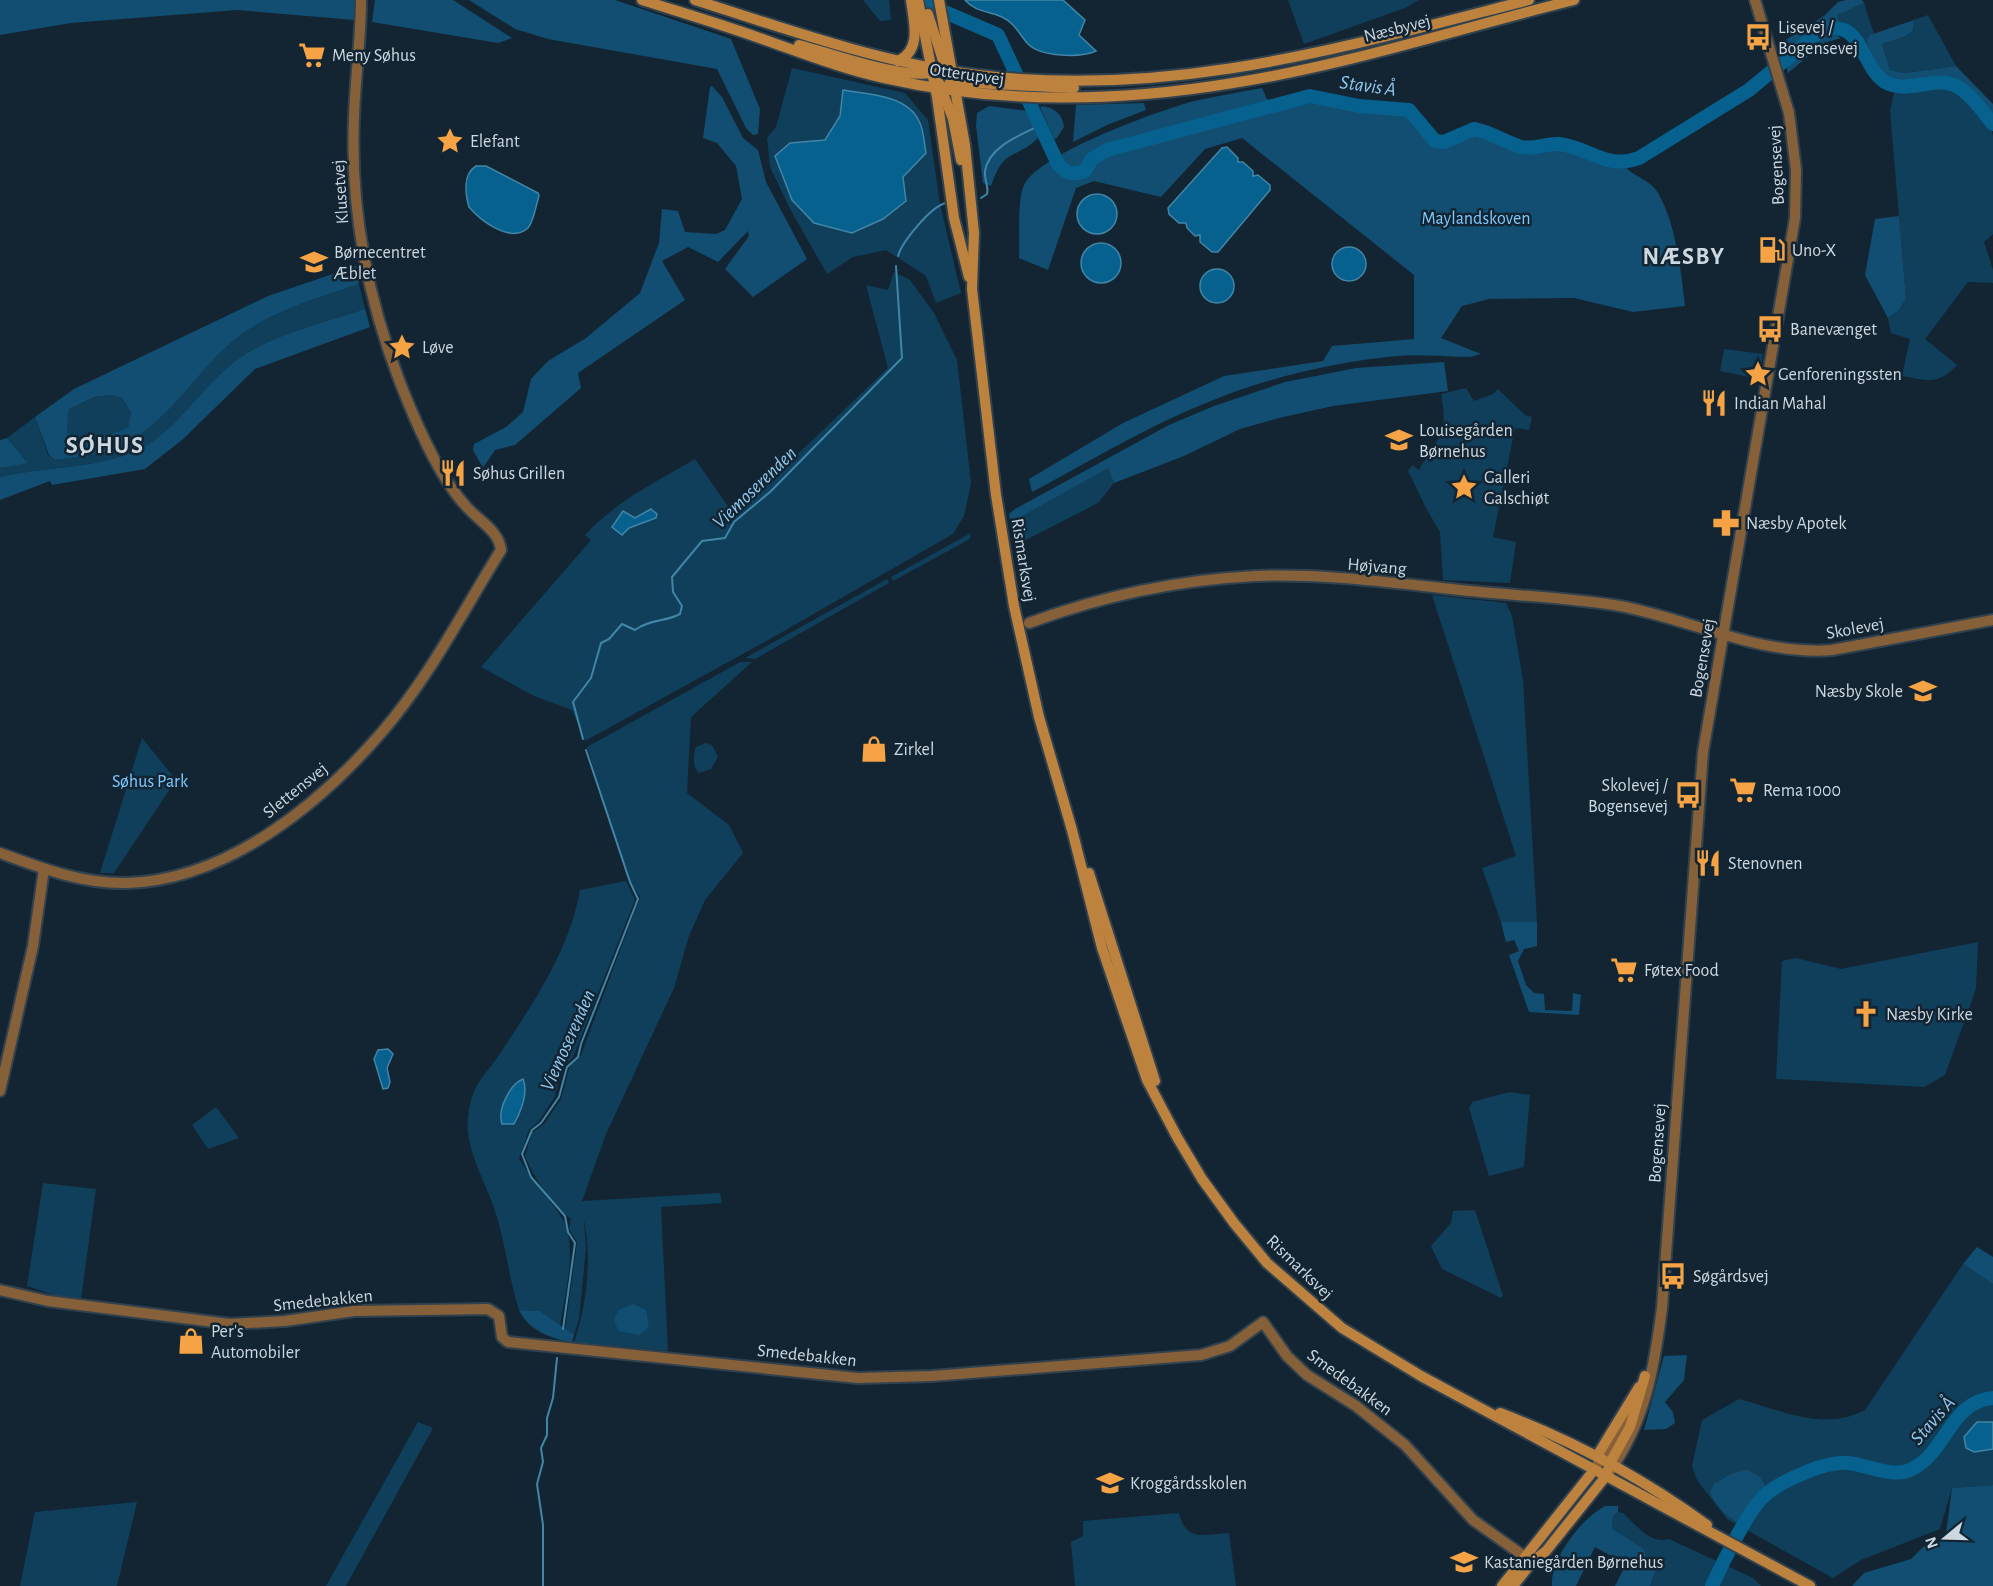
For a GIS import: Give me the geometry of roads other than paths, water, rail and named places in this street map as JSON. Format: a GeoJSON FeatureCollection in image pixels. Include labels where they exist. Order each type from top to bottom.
{"type":"FeatureCollection","features":[{"type":"Feature","properties":{"kind":"main road","name":"Otterupvej"},"geometry":{"type":"LineString","coordinates":[[642,0],[847,68],[939,76],[1016,87],[1158,80],[1296,58]]}},
{"type":"Feature","properties":{"kind":"main road","name":"Otterupvej"},"geometry":{"type":"LineString","coordinates":[[695,0],[839,47],[911,64],[957,87],[1160,93],[1233,84],[1299,70]]}},
{"type":"Feature","properties":{"kind":"main road"},"geometry":{"type":"LineString","coordinates":[[898,61],[906,57],[915,42],[918,7],[924,0]]}},
{"type":"Feature","properties":{"kind":"main road"},"geometry":{"type":"LineString","coordinates":[[939,0],[946,35],[939,76]]}},
{"type":"Feature","properties":{"kind":"main road","name":"Næsbyvej"},"geometry":{"type":"LineString","coordinates":[[1296,58],[1529,0]]}},
{"type":"Feature","properties":{"kind":"main road","name":"Næsbyvej"},"geometry":{"type":"LineString","coordinates":[[1299,70],[1574,0]]}},
{"type":"Feature","properties":{"kind":"main road"},"geometry":{"type":"LineString","coordinates":[[918,7],[953,119],[971,198]]}},
{"type":"Feature","properties":{"kind":"main road","name":"Rismarksvej"},"geometry":{"type":"LineString","coordinates":[[939,76],[957,87],[974,233],[972,289]]}},
{"type":"Feature","properties":{"kind":"main road","name":"Rismarksvej"},"geometry":{"type":"LineString","coordinates":[[939,76],[954,218],[972,289],[996,495],[1014,606],[1039,717],[1072,830],[1102,948],[1147,1080],[1202,1179],[1234,1223],[1268,1263],[1342,1328],[1380,1353],[1497,1418],[1605,1467]]}},
{"type":"Feature","properties":{"kind":"main road"},"geometry":{"type":"LineString","coordinates":[[1528,1560],[1605,1467],[1645,1376]]}},
{"type":"Feature","properties":{"kind":"main road","name":"Rismarksvej"},"geometry":{"type":"LineString","coordinates":[[1465,1400],[1556,1434],[1702,1529],[1727,1539],[1810,1586]]}},
{"type":"Feature","properties":{"kind":"main road"},"geometry":{"type":"LineString","coordinates":[[1497,1418],[1580,1469],[1585,1482]]}},
{"type":"Feature","properties":{"kind":"main road"},"geometry":{"type":"LineString","coordinates":[[1605,1467],[1670,1494],[1727,1539]]}},
{"type":"Feature","properties":{"kind":"main road","name":"Bogensevej"},"geometry":{"type":"LineString","coordinates":[[1502,1586],[1528,1560],[1557,1544],[1605,1467]]}},
{"type":"Feature","properties":{"kind":"main road","name":"Bogensevej"},"geometry":{"type":"LineString","coordinates":[[1513,1586],[1528,1560],[1585,1482],[1605,1467]]}},
{"type":"Feature","properties":{"kind":"street","name":"Klusetvej"},"geometry":{"type":"LineString","coordinates":[[361,0],[353,166],[359,229],[375,308],[406,395],[446,476],[465,506],[500,541]]}},
{"type":"Feature","properties":{"kind":"street","name":"Klusetvej"},"geometry":{"type":"LineString","coordinates":[[361,20],[366,0]]}},
{"type":"Feature","properties":{"kind":"street","name":"Bogensevej"},"geometry":{"type":"LineString","coordinates":[[1605,1467],[1641,1411],[1655,1365],[1703,752],[1795,218],[1796,170],[1789,114],[1755,0]]}},
{"type":"Feature","properties":{"kind":"street","name":"Slettensvej"},"geometry":{"type":"LineString","coordinates":[[0,853],[84,880],[126,883],[187,874],[244,847],[307,804],[383,731],[420,681],[501,550],[500,541]]}},
{"type":"Feature","properties":{"kind":"street","name":"Højvang"},"geometry":{"type":"LineString","coordinates":[[1029,622],[1074,607],[1166,585],[1256,576],[1297,576],[1618,606],[1723,634]]}},
{"type":"Feature","properties":{"kind":"street","name":"Skolevej"},"geometry":{"type":"LineString","coordinates":[[1723,634],[1791,648],[1822,651],[1993,620]]}},
{"type":"Feature","properties":{"kind":"street"},"geometry":{"type":"LineString","coordinates":[[0,1091],[33,946],[44,869]]}},
{"type":"Feature","properties":{"kind":"street","name":"Smedebakken"},"geometry":{"type":"LineString","coordinates":[[0,1290],[48,1301],[230,1324],[285,1321],[354,1311],[488,1309],[499,1316],[502,1337],[508,1342],[858,1378],[932,1376],[1208,1354],[1230,1346],[1263,1322],[1287,1356],[1307,1375],[1356,1406],[1406,1445],[1473,1520],[1528,1560]]}},
{"type":"Feature","properties":{"kind":"street","name":"Bogensevej"},"geometry":{"type":"LineString","coordinates":[[1645,1376],[1659,1331]]}},
{"type":"Feature","properties":{"kind":"waterway","name":"Stavis Å"},"geometry":{"type":"LineString","coordinates":[[917,0],[998,35],[1058,164],[1067,172],[1073,173],[1085,171],[1092,159],[1107,150],[1310,96],[1359,106],[1409,110],[1435,141],[1444,142],[1474,129],[1523,147],[1559,144],[1608,160],[1627,161],[1639,158],[1749,90],[1820,31],[1834,28],[1845,30],[1853,36],[1870,65],[1885,82],[1903,86],[1941,83],[1958,87],[1968,94],[1993,124]]}},
{"type":"Feature","properties":{"kind":"waterway","name":"Viemoserenden"},"geometry":{"type":"LineString","coordinates":[[981,198],[987,194],[985,171],[993,155],[1007,142],[1041,125]]}},
{"type":"Feature","properties":{"kind":"waterway","name":"Viemoserenden"},"geometry":{"type":"LineString","coordinates":[[898,256],[918,225],[946,203]]}},
{"type":"Feature","properties":{"kind":"waterway","name":"Viemoserenden"},"geometry":{"type":"LineString","coordinates":[[583,739],[573,702],[591,678],[601,643],[609,639],[622,624],[635,630],[646,624],[680,614],[682,606],[673,592],[672,577],[702,541],[725,538],[734,522],[770,492],[902,358],[896,266]]}},
{"type":"Feature","properties":{"kind":"waterway","name":"Viemoserenden"},"geometry":{"type":"LineString","coordinates":[[563,1329],[575,1243],[568,1232],[565,1216],[531,1177],[522,1154],[532,1130],[541,1123],[559,1097],[567,1067],[578,1057],[581,1044],[638,899],[630,882],[586,750]]}},
{"type":"Feature","properties":{"kind":"waterway","name":"Viemoserenden"},"geometry":{"type":"LineString","coordinates":[[543,1586],[543,1525],[537,1484],[543,1462],[541,1448],[547,1435],[547,1418],[553,1398],[557,1358]]}},
{"type":"Feature","properties":{"kind":"waterway","name":"Stavis Å"},"geometry":{"type":"LineString","coordinates":[[1712,1586],[1748,1516],[1768,1492],[1802,1474],[1838,1463],[1856,1464],[1898,1473],[1914,1468],[1925,1460],[1958,1417],[1968,1408],[1979,1401],[1993,1398]]}},
{"type":"Feature","properties":{"kind":"place","name":"Lisevej / Bogensevej"},"geometry":{"type":"Point","coordinates":[1758,37]}},
{"type":"Feature","properties":{"kind":"place","name":"Meny Søhus"},"geometry":{"type":"Point","coordinates":[312,55]}},
{"type":"Feature","properties":{"kind":"place","name":"Elefant"},"geometry":{"type":"Point","coordinates":[450,141]}},
{"type":"Feature","properties":{"kind":"place","name":"Uno-X"},"geometry":{"type":"Point","coordinates":[1772,250]}},
{"type":"Feature","properties":{"kind":"place","name":"Børnecentret Æblet"},"geometry":{"type":"Point","coordinates":[314,262]}},
{"type":"Feature","properties":{"kind":"place","name":"Banevænget"},"geometry":{"type":"Point","coordinates":[1770,329]}},
{"type":"Feature","properties":{"kind":"place","name":"Løve"},"geometry":{"type":"Point","coordinates":[402,347]}},
{"type":"Feature","properties":{"kind":"place","name":"Genforeningssten"},"geometry":{"type":"Point","coordinates":[1758,374]}},
{"type":"Feature","properties":{"kind":"place","name":"Indian Mahal"},"geometry":{"type":"Point","coordinates":[1714,403]}},
{"type":"Feature","properties":{"kind":"place","name":"Louisegården Børnehus"},"geometry":{"type":"Point","coordinates":[1399,440]}},
{"type":"Feature","properties":{"kind":"place","name":"Søhus Grillen"},"geometry":{"type":"Point","coordinates":[453,473]}},
{"type":"Feature","properties":{"kind":"place","name":"Galleri Galschiøt"},"geometry":{"type":"Point","coordinates":[1464,487]}},
{"type":"Feature","properties":{"kind":"place","name":"Næsby Apotek"},"geometry":{"type":"Point","coordinates":[1726,523]}},
{"type":"Feature","properties":{"kind":"place","name":"Næsby Skole"},"geometry":{"type":"Point","coordinates":[1923,691]}},
{"type":"Feature","properties":{"kind":"place","name":"Zirkel"},"geometry":{"type":"Point","coordinates":[874,749]}},
{"type":"Feature","properties":{"kind":"place","name":"Rema 1000"},"geometry":{"type":"Point","coordinates":[1743,790]}},
{"type":"Feature","properties":{"kind":"place","name":"Skolevej / Bogensevej"},"geometry":{"type":"Point","coordinates":[1688,795]}},
{"type":"Feature","properties":{"kind":"place","name":"Stenovnen"},"geometry":{"type":"Point","coordinates":[1708,863]}},
{"type":"Feature","properties":{"kind":"place","name":"Føtex Food"},"geometry":{"type":"Point","coordinates":[1624,970]}},
{"type":"Feature","properties":{"kind":"place","name":"Næsby Kirke"},"geometry":{"type":"Point","coordinates":[1866,1014]}},
{"type":"Feature","properties":{"kind":"place","name":"Søgårdsvej"},"geometry":{"type":"Point","coordinates":[1673,1276]}},
{"type":"Feature","properties":{"kind":"place","name":"Per's Automobiler"},"geometry":{"type":"Point","coordinates":[191,1341]}},
{"type":"Feature","properties":{"kind":"place","name":"Kroggårdsskolen"},"geometry":{"type":"Point","coordinates":[1110,1483]}},
{"type":"Feature","properties":{"kind":"place","name":"Kastaniegården Børnehus"},"geometry":{"type":"Point","coordinates":[1464,1562]}},
{"type":"Feature","properties":{"kind":"district","name":"NÆSBY"},"geometry":{"type":"Point","coordinates":[1684,256]}},
{"type":"Feature","properties":{"kind":"district","name":"SØHUS"},"geometry":{"type":"Point","coordinates":[105,445]}},
{"type":"Feature","properties":{"kind":"park label","name":"Maylandskoven"},"geometry":{"type":"Point","coordinates":[1476,218]}},
{"type":"Feature","properties":{"kind":"park label","name":"Søhus Park"},"geometry":{"type":"Point","coordinates":[150,781]}}]}
